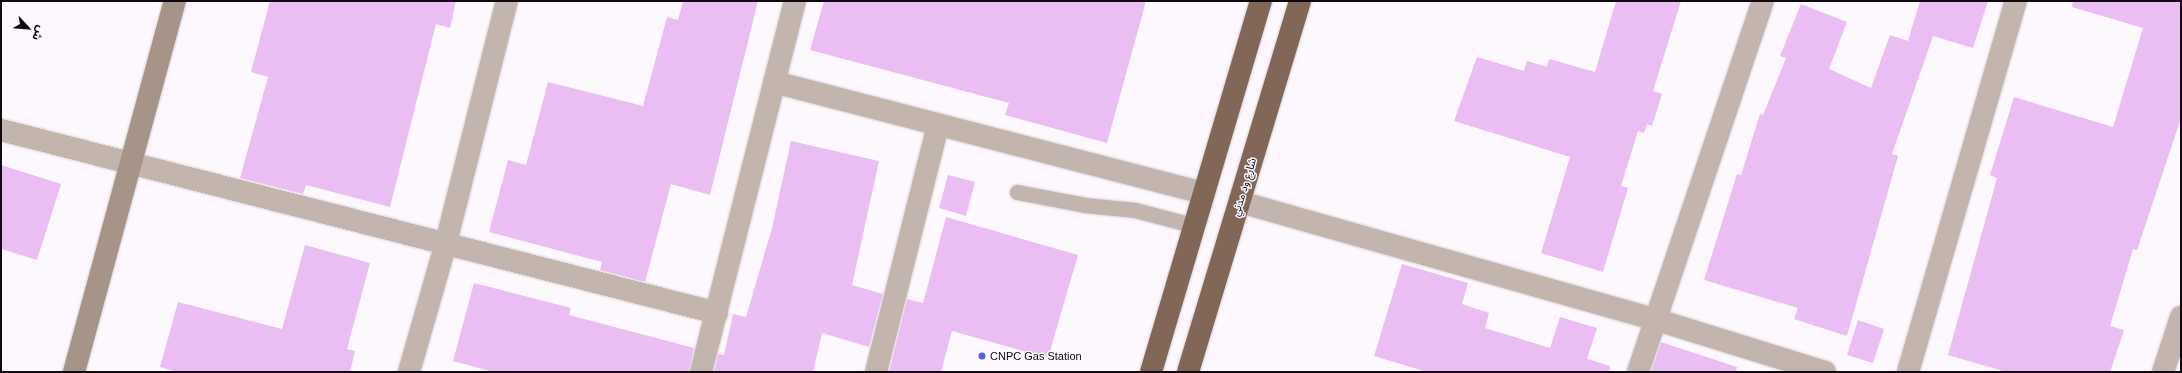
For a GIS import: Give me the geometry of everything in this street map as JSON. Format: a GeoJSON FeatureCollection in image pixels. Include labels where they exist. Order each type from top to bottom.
{"type":"FeatureCollection","features":[{"type":"Feature","properties":{"kind":"highway"},"geometry":{"type":"LineString","coordinates":[[1151,372],[1196,226],[1204,193],[1261,1]]}},
{"type":"Feature","properties":{"kind":"highway","name":"شارع ود مدني"},"geometry":{"type":"LineString","coordinates":[[1188,372],[1300,1]]}},
{"type":"Feature","properties":{"kind":"street"},"geometry":{"type":"LineString","coordinates":[[74,372],[132,165],[175,1]]}},
{"type":"Feature","properties":{"kind":"street"},"geometry":{"type":"LineString","coordinates":[[408,372],[446,243],[507,1]]}},
{"type":"Feature","properties":{"kind":"street"},"geometry":{"type":"LineString","coordinates":[[701,372],[795,1]]}},
{"type":"Feature","properties":{"kind":"street"},"geometry":{"type":"LineString","coordinates":[[1638,372],[1654,319],[1763,1]]}},
{"type":"Feature","properties":{"kind":"street"},"geometry":{"type":"LineString","coordinates":[[1908,372],[2016,1]]}},
{"type":"Feature","properties":{"kind":"street"},"geometry":{"type":"LineString","coordinates":[[774,82],[1204,193]]}},
{"type":"Feature","properties":{"kind":"street"},"geometry":{"type":"LineString","coordinates":[[876,372],[938,125]]}},
{"type":"Feature","properties":{"kind":"street"},"geometry":{"type":"LineString","coordinates":[[1,130],[132,165],[446,243],[716,313]]}},
{"type":"Feature","properties":{"kind":"street"},"geometry":{"type":"LineString","coordinates":[[1240,202],[1654,319],[1825,372]]}},
{"type":"Feature","properties":{"kind":"street"},"geometry":{"type":"LineString","coordinates":[[2164,372],[2181,317]]}},
{"type":"Feature","properties":{"kind":"lane"},"geometry":{"type":"LineString","coordinates":[[1016,192],[1085,206],[1135,210],[1196,226]]}},
{"type":"Feature","properties":{"kind":"building"},"geometry":{"type":"Polygon","coordinates":[[[270,1],[456,1],[450,28],[436,24],[390,207],[306,185],[303,194],[240,178],[268,77],[251,72],[270,1]]]}},
{"type":"Feature","properties":{"kind":"building"},"geometry":{"type":"Polygon","coordinates":[[[683,1],[758,1],[710,195],[671,184],[645,282],[600,270],[602,262],[489,232],[508,160],[526,165],[548,82],[643,106],[667,17],[678,20],[683,1]]]}},
{"type":"Feature","properties":{"kind":"building"},"geometry":{"type":"Polygon","coordinates":[[[824,1],[1146,1],[1107,143],[1005,115],[1009,103],[810,50],[824,1]]]}},
{"type":"Feature","properties":{"kind":"building"},"geometry":{"type":"Polygon","coordinates":[[[1616,1],[1681,1],[1653,91],[1662,94],[1652,126],[1647,124],[1644,133],[1638,131],[1621,186],[1628,188],[1603,272],[1541,253],[1570,157],[1454,121],[1477,57],[1524,71],[1527,61],[1547,67],[1549,59],[1595,72],[1616,1]]]}},
{"type":"Feature","properties":{"kind":"building"},"geometry":{"type":"Polygon","coordinates":[[[1920,1],[1988,1],[1973,48],[1933,36],[1892,154],[1898,156],[1847,336],[1794,319],[1798,308],[1704,280],[1737,174],[1741,175],[1760,114],[1763,115],[1786,58],[1780,56],[1801,4],[1847,22],[1829,69],[1871,88],[1890,35],[1908,41],[1920,1]]]}},
{"type":"Feature","properties":{"kind":"building"},"geometry":{"type":"Polygon","coordinates":[[[2073,1],[2181,1],[2181,118],[2137,250],[2133,249],[2110,326],[2124,330],[2110,372],[2006,372],[1948,355],[1997,178],[1990,175],[2014,97],[2113,127],[2143,28],[2072,7],[2073,1]]]}},
{"type":"Feature","properties":{"kind":"building"},"geometry":{"type":"Polygon","coordinates":[[[791,141],[879,161],[852,285],[883,294],[869,347],[822,333],[813,372],[714,372],[718,354],[724,355],[733,314],[746,317],[772,228],[791,141]]]}},
{"type":"Feature","properties":{"kind":"building"},"geometry":{"type":"Polygon","coordinates":[[[1,165],[61,184],[37,260],[1,249],[1,165]]]}},
{"type":"Feature","properties":{"kind":"building"},"geometry":{"type":"Polygon","coordinates":[[[948,175],[975,182],[966,216],[939,208],[948,175]]]}},
{"type":"Feature","properties":{"kind":"building"},"geometry":{"type":"Polygon","coordinates":[[[946,217],[1078,255],[1048,358],[952,331],[941,372],[889,372],[907,299],[923,303],[946,217]]]}},
{"type":"Feature","properties":{"kind":"building"},"geometry":{"type":"Polygon","coordinates":[[[305,245],[370,263],[347,349],[355,351],[350,372],[177,372],[160,367],[178,302],[282,329],[305,245]]]}},
{"type":"Feature","properties":{"kind":"building"},"geometry":{"type":"Polygon","coordinates":[[[1402,264],[1468,283],[1462,304],[1489,313],[1485,328],[1550,348],[1560,317],[1597,328],[1587,359],[1610,366],[1609,372],[1427,372],[1374,356],[1402,264]]]}},
{"type":"Feature","properties":{"kind":"building"},"geometry":{"type":"Polygon","coordinates":[[[474,283],[571,308],[569,315],[694,348],[689,372],[494,372],[453,361],[474,283]]]}},
{"type":"Feature","properties":{"kind":"building"},"geometry":{"type":"Polygon","coordinates":[[[1858,320],[1884,329],[1873,363],[1847,355],[1858,320]]]}},
{"type":"Feature","properties":{"kind":"building"},"geometry":{"type":"Polygon","coordinates":[[[1661,342],[1737,367],[1736,372],[1651,372],[1661,342]]]}},
{"type":"Feature","properties":{"kind":"place","name":"CNPC Gas Station"},"geometry":{"type":"Point","coordinates":[982,356]}}]}
